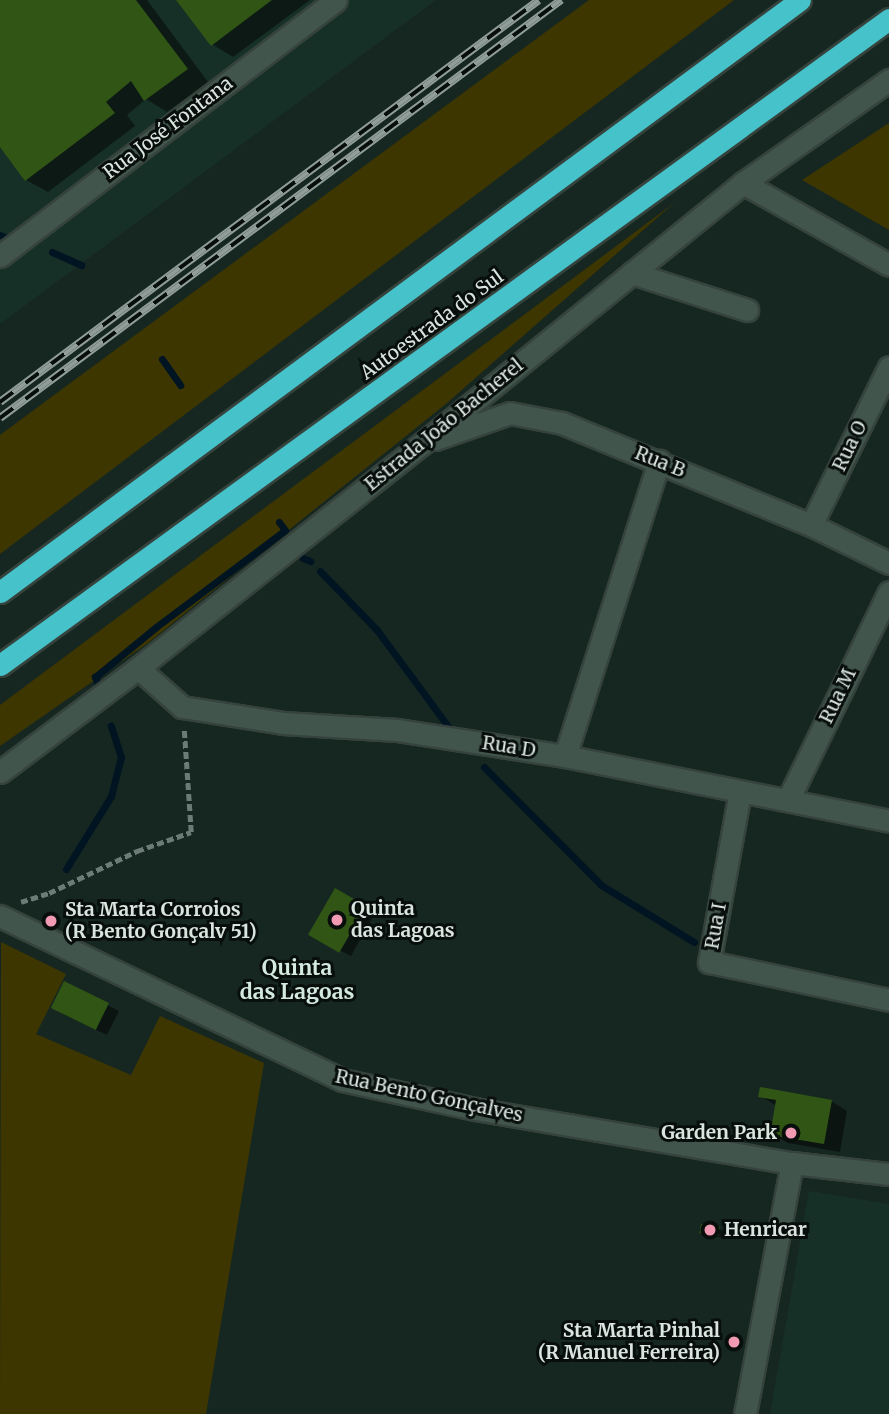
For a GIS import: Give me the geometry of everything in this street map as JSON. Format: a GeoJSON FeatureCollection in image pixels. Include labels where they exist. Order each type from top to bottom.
{"type":"FeatureCollection","features":[{"type":"Feature","properties":{"kind":"highway"},"geometry":{"type":"LineString","coordinates":[[0,592],[800,0]]}},
{"type":"Feature","properties":{"kind":"highway","name":"Autoestrada do Sul"},"geometry":{"type":"LineString","coordinates":[[0,665],[889,19]]}},
{"type":"Feature","properties":{"kind":"street","name":"Rua José Fontana"},"geometry":{"type":"LineString","coordinates":[[0,256],[336,0]]}},
{"type":"Feature","properties":{"kind":"street","name":"Estrada João Bacherel"},"geometry":{"type":"LineString","coordinates":[[0,772],[138,668],[423,443],[743,183],[889,80]]}},
{"type":"Feature","properties":{"kind":"street"},"geometry":{"type":"LineString","coordinates":[[743,183],[889,265]]}},
{"type":"Feature","properties":{"kind":"street"},"geometry":{"type":"LineString","coordinates":[[632,273],[747,310]]}},
{"type":"Feature","properties":{"kind":"street","name":"Rua O"},"geometry":{"type":"LineString","coordinates":[[811,525],[889,367]]}},
{"type":"Feature","properties":{"kind":"street","name":"Rua B"},"geometry":{"type":"LineString","coordinates":[[423,443],[510,413],[562,423],[811,525],[889,563]]}},
{"type":"Feature","properties":{"kind":"street"},"geometry":{"type":"LineString","coordinates":[[565,756],[659,461]]}},
{"type":"Feature","properties":{"kind":"street","name":"Rua M"},"geometry":{"type":"LineString","coordinates":[[788,800],[889,592]]}},
{"type":"Feature","properties":{"kind":"street"},"geometry":{"type":"LineString","coordinates":[[138,668],[182,707]]}},
{"type":"Feature","properties":{"kind":"street","name":"Rua D"},"geometry":{"type":"LineString","coordinates":[[182,707],[283,723],[397,730],[565,756],[889,821]]}},
{"type":"Feature","properties":{"kind":"street","name":"Rua I"},"geometry":{"type":"LineString","coordinates":[[740,792],[709,962],[889,1000]]}},
{"type":"Feature","properties":{"kind":"street","name":"Rua Bento Gonçalves"},"geometry":{"type":"LineString","coordinates":[[6,910],[342,1080],[475,1109],[792,1163],[889,1174]]}},
{"type":"Feature","properties":{"kind":"street"},"geometry":{"type":"LineString","coordinates":[[745,1414],[792,1163]]}},
{"type":"Feature","properties":{"kind":"path"},"geometry":{"type":"LineString","coordinates":[[6,910],[49,893],[137,851],[191,832],[182,707]]}},
{"type":"Feature","properties":{"kind":"shaded area"},"geometry":{"type":"Polygon","coordinates":[[[0,0],[436,0],[0,324],[0,0]]]}},
{"type":"Feature","properties":{"kind":"shaded area"},"geometry":{"type":"Polygon","coordinates":[[[589,0],[734,0],[0,554],[0,435],[589,0]]]}},
{"type":"Feature","properties":{"kind":"shaded area"},"geometry":{"type":"Polygon","coordinates":[[[889,123],[889,230],[802,180],[889,123]]]}},
{"type":"Feature","properties":{"kind":"shaded area"},"geometry":{"type":"Polygon","coordinates":[[[674,203],[447,403],[148,643],[0,746],[0,705],[674,203]]]}},
{"type":"Feature","properties":{"kind":"shaded area"},"geometry":{"type":"Polygon","coordinates":[[[1,942],[66,974],[36,1034],[131,1075],[160,1016],[264,1063],[206,1414],[0,1414],[1,942]]]}},
{"type":"Feature","properties":{"kind":"shaded area"},"geometry":{"type":"Polygon","coordinates":[[[809,1191],[889,1204],[889,1414],[770,1414],[809,1191]]]}},
{"type":"Feature","properties":{"kind":"building"},"geometry":{"type":"Polygon","coordinates":[[[0,0],[136,0],[188,69],[144,101],[131,81],[106,102],[115,113],[25,181],[0,147],[0,0]]]}},
{"type":"Feature","properties":{"kind":"building"},"geometry":{"type":"Polygon","coordinates":[[[176,0],[272,0],[211,46],[176,0]]]}},
{"type":"Feature","properties":{"kind":"building","name":"Quinta das Lagoas"},"geometry":{"type":"Polygon","coordinates":[[[335,888],[366,906],[339,953],[308,935],[335,888]]]}},
{"type":"Feature","properties":{"kind":"building"},"geometry":{"type":"Polygon","coordinates":[[[64,981],[109,1003],[96,1030],[51,1008],[64,981]]]}},
{"type":"Feature","properties":{"kind":"building"},"geometry":{"type":"Polygon","coordinates":[[[760,1087],[832,1100],[824,1144],[770,1135],[776,1100],[758,1097],[760,1087]]]}},
{"type":"Feature","properties":{"kind":"building","name":"Henricar"},"geometry":{"type":"Polygon","coordinates":[[[701,1224],[720,1227],[718,1236],[700,1233],[701,1224]]]}},
{"type":"Feature","properties":{"kind":"waterway"},"geometry":{"type":"LineString","coordinates":[[0,235],[5,237]]}},
{"type":"Feature","properties":{"kind":"waterway"},"geometry":{"type":"LineString","coordinates":[[52,252],[81,265]]}},
{"type":"Feature","properties":{"kind":"waterway"},"geometry":{"type":"LineString","coordinates":[[162,359],[180,385]]}},
{"type":"Feature","properties":{"kind":"waterway"},"geometry":{"type":"LineString","coordinates":[[98,685],[95,677],[156,627],[285,530],[279,522]]}},
{"type":"Feature","properties":{"kind":"waterway"},"geometry":{"type":"LineString","coordinates":[[303,558],[310,561]]}},
{"type":"Feature","properties":{"kind":"waterway"},"geometry":{"type":"LineString","coordinates":[[320,571],[377,630],[450,729]]}},
{"type":"Feature","properties":{"kind":"waterway"},"geometry":{"type":"LineString","coordinates":[[66,869],[111,796],[121,757],[111,726]]}},
{"type":"Feature","properties":{"kind":"waterway"},"geometry":{"type":"LineString","coordinates":[[484,767],[601,885],[694,942]]}},
{"type":"Feature","properties":{"kind":"railway"},"geometry":{"type":"LineString","coordinates":[[0,402],[539,0]]}},
{"type":"Feature","properties":{"kind":"railway"},"geometry":{"type":"LineString","coordinates":[[0,418],[561,0]]}},
{"type":"Feature","properties":{"kind":"place","name":"Quinta das Lagoas"},"geometry":{"type":"Point","coordinates":[337,920]}},
{"type":"Feature","properties":{"kind":"place","name":"Sta Marta Corroios (R Bento Gonçalv 51)"},"geometry":{"type":"Point","coordinates":[51,921]}},
{"type":"Feature","properties":{"kind":"place","name":"Garden Park"},"geometry":{"type":"Point","coordinates":[791,1133]}},
{"type":"Feature","properties":{"kind":"place","name":"Henricar"},"geometry":{"type":"Point","coordinates":[710,1230]}},
{"type":"Feature","properties":{"kind":"place","name":"Sta Marta Pinhal (R Manuel Ferreira)"},"geometry":{"type":"Point","coordinates":[734,1342]}},
{"type":"Feature","properties":{"kind":"district","name":"Quinta das Lagoas"},"geometry":{"type":"Point","coordinates":[297,980]}}]}
